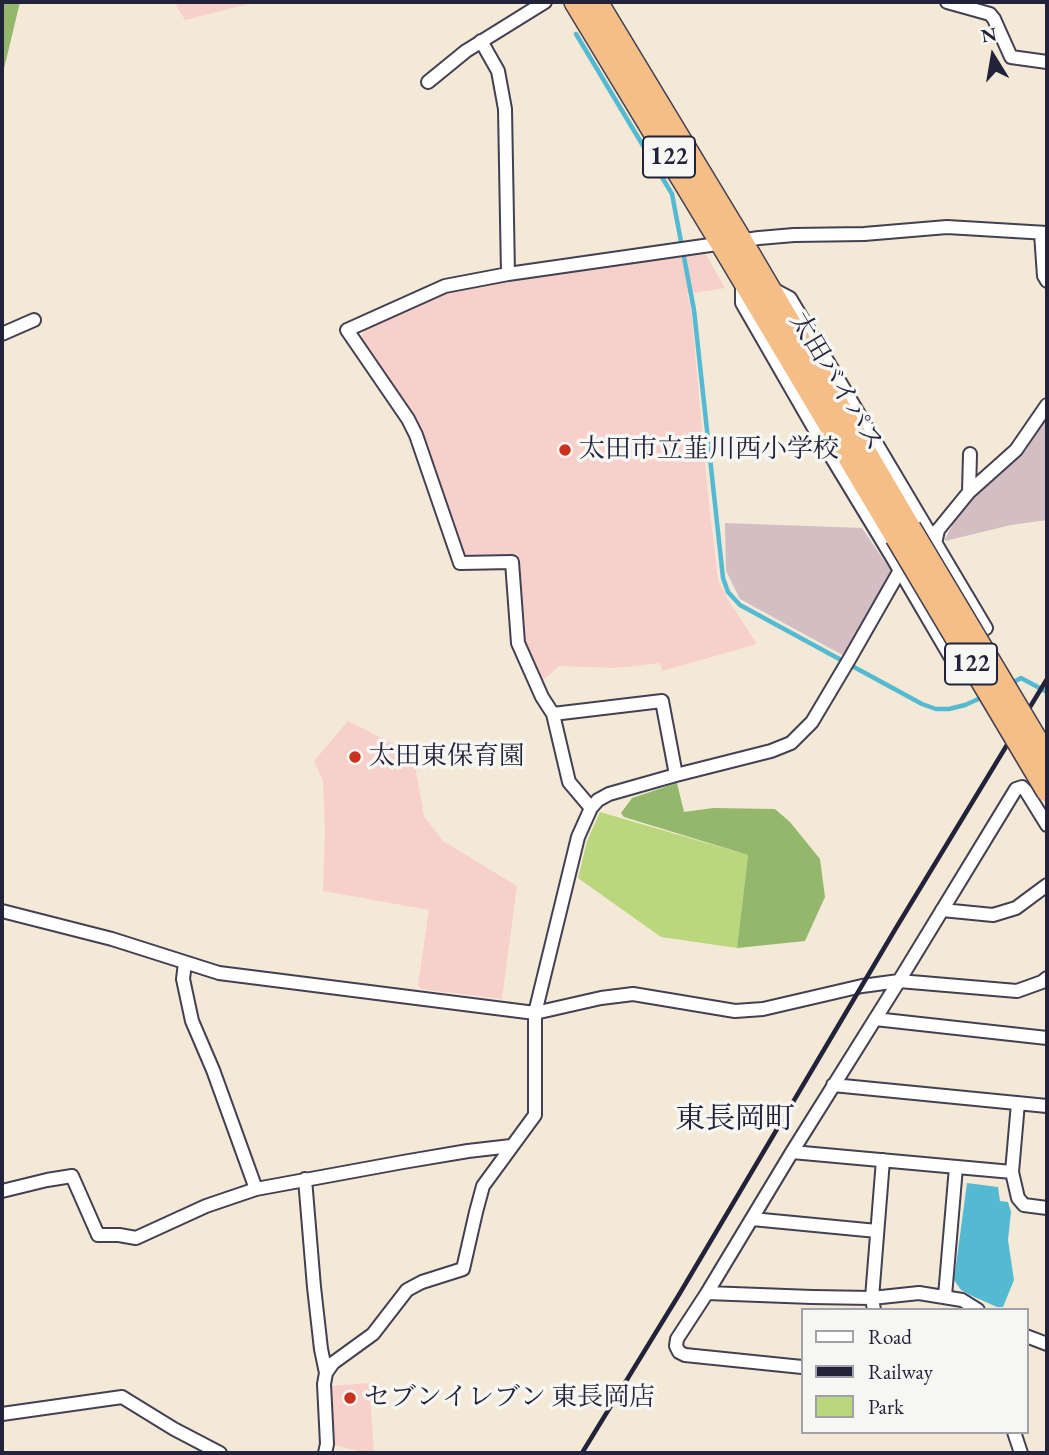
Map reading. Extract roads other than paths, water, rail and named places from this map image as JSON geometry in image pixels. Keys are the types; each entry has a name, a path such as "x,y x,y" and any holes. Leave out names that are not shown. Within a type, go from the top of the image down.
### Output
{"highway":[{"name":"太田バイパス","path":"575,2 731,242 767,286 1047,791"},
{"name":"太田バイパス","path":"597,2 731,242 743,280 1047,757"}],"street":[{"path":"428,82 466,51 545,2"},
{"path":"947,2 990,14 1011,57 1047,62"},
{"path":"481,41 498,71 505,109 508,274"},
{"path":"591,808 569,782 553,714 542,697 518,643 512,562 460,563 416,435 408,419 347,330 445,286 508,274 794,235 864,234 947,227 1044,233 1044,276 1047,281"},
{"path":"743,280 742,303 954,663"},
{"path":"767,286 790,298 935,537 986,628"},
{"path":"2,334 34,320"},
{"path":"326,1373 333,1363 373,1334 407,1290 422,1282 463,1269 483,1186 535,1115 535,1013 578,837 591,808 609,794 771,751 791,743 811,722 900,571 897,556 935,537 969,492 1016,450 1047,407"},
{"path":"969,492 970,454"},
{"path":"553,714 662,701 676,775"},
{"path":"800,1367 684,1355 676,1346 677,1339 708,1293 1016,789 1023,788 1027,791 1047,825"},
{"path":"943,910 993,915 1016,908 1047,885"},
{"path":"2,911 112,939 219,973 535,1013 601,998 633,995 735,1011 763,1009 862,986 899,981 1017,991 1047,978"},
{"path":"185,963 183,979 192,1021 213,1070 256,1189"},
{"path":"875,1019 1047,1038"},
{"path":"834,1085 1047,1107"},
{"path":"1018,1103 1012,1172 1018,1198 1024,1205 1047,1208"},
{"path":"2,1191 72,1176 99,1235 136,1238 206,1206 256,1189 468,1151 511,1146"},
{"path":"792,1152 1012,1172"},
{"path":"873,1304 883,1160"},
{"path":"945,1296 956,1167"},
{"path":"305,1179 314,1287 326,1373 325,1453"},
{"path":"752,1219 877,1231"},
{"path":"708,1293 812,1297 873,1304 919,1293 962,1300 975,1308"},
{"path":"1028,1337 1047,1344"},
{"path":"2,1414 122,1397 174,1430 220,1453"},
{"path":"1015,1434 1021,1453"}],"water":[{"path":"967,1183 998,1187 1000,1201 1008,1202 1011,1212 1008,1240 1014,1280 1003,1307 970,1295 961,1290 954,1280"}],"waterway":[{"path":"576,34 672,194 694,310 723,578 728,592 740,605 922,704 936,709 949,709 983,697"},
{"path":"1010,684 1021,678 1047,692"}],"railway":[{"path":"582,1453 1047,679"}],"place":[{"name":"太田市立韮川西小学校","path":"565,450"},
{"name":"太田東保育園","path":"355,757"},
{"name":"セブンイレブン 東長岡店","path":"350,1398"}],"district":[{"name":"東長岡町","path":"735,1120"}]}
